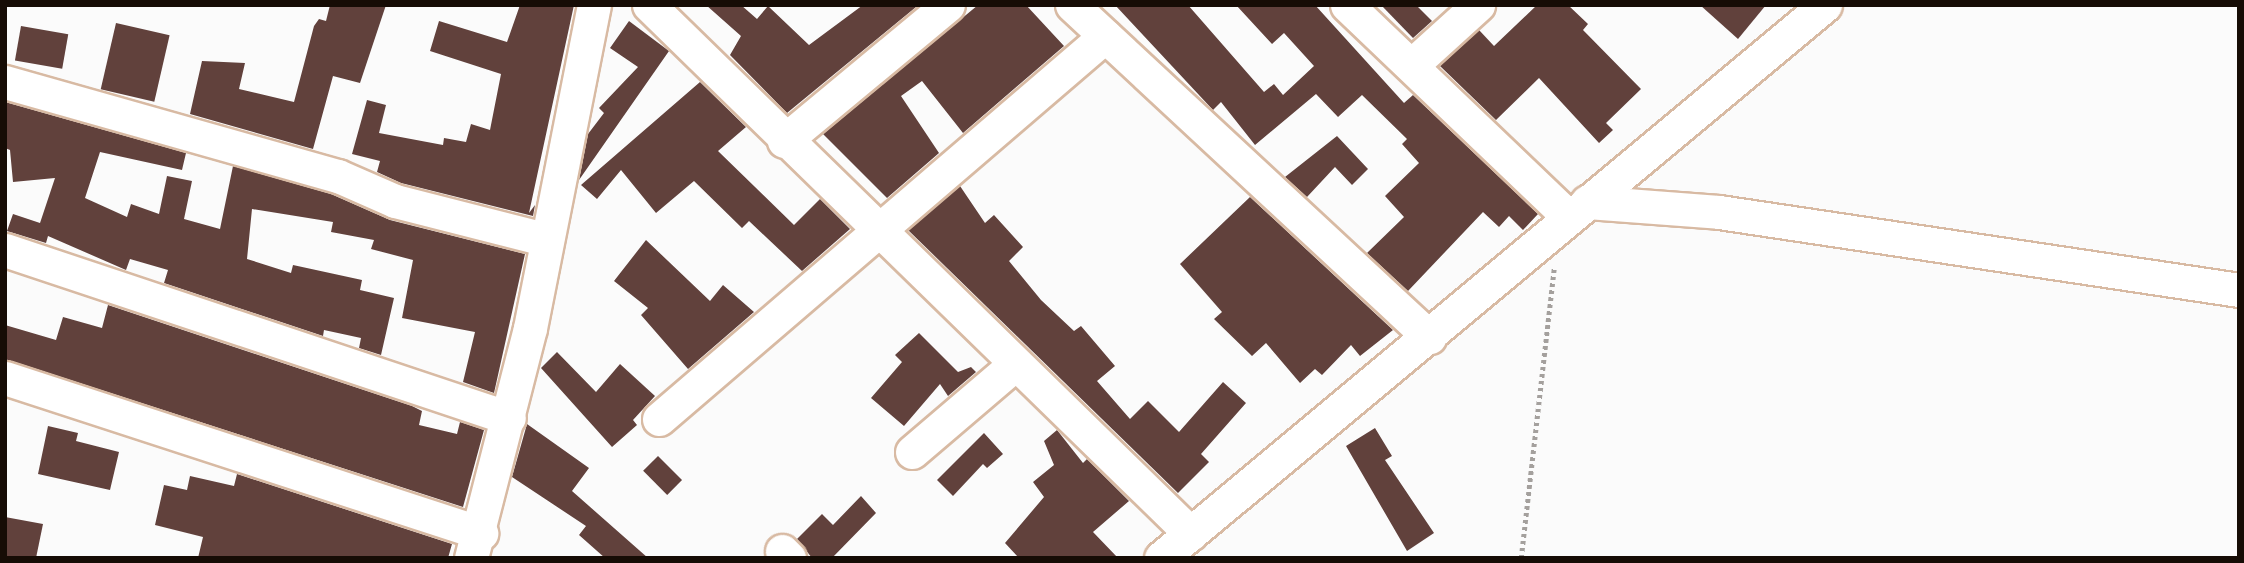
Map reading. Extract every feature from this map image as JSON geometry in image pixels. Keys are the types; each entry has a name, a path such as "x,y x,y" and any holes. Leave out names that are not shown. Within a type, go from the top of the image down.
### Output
{"street":[{"path":"5,378 476,545 509,418 594,5"},
{"path":"649,5 784,141 883,229 1014,365 1191,534"},
{"path":"784,141 948,5"},
{"path":"1072,5 1429,337"},
{"path":"1347,5 1578,210 1718,212 2239,290"},
{"path":"1413,64 1478,5"},
{"path":"1161,558 1545,241 1578,210 1825,5"},
{"path":"659,419 1105,36"},
{"path":"5,82 338,176 395,201 544,239"},
{"path":"5,250 509,418"},
{"path":"912,452 1014,365"}],"path":[{"path":"1521,558 1554,264 1545,241"}],"building":[{"path":"330,5 386,5 360,83 333,76 313,149 190,114 202,61 245,63 239,89 294,102 314,26 319,19 326,21"},
{"path":"520,5 574,5 529,213 535,205 533,216 401,183 377,172 380,161 352,154 367,100 386,105 379,133 443,145 444,138 466,142 471,124 490,130 501,74 430,51 439,21 507,42"},
{"path":"706,5 741,5 757,19 768,6 809,45 863,5 916,7 787,113 730,55 741,36"},
{"path":"978,5 1026,5 1064,46 963,133 922,81 901,96 939,153 887,198 823,134"},
{"path":"1115,5 1188,5 1264,92 1274,84 1283,95 1314,66 1284,33 1272,44 1236,5 1315,5 1404,103 1413,95 1538,214 1523,230 1509,216 1499,227 1483,212 1408,291 1367,253 1404,217 1385,196 1419,163 1402,144 1407,139 1362,95 1338,117 1316,94 1255,145 1221,102 1213,110"},
{"path":"1381,5 1416,5 1432,21 1413,38"},
{"path":"1537,5 1568,5 1588,24 1583,30 1641,89 1606,123 1613,130 1599,143 1539,78 1496,120 1440,66 1479,30 1494,46"},
{"path":"1700,5 1766,5 1738,39"},
{"path":"629,21 669,51 579,180 588,134 604,113 599,108 638,67 610,48"},
{"path":"116,23 170,35 154,102 101,89"},
{"path":"21,26 68,34 62,69 15,60"},
{"path":"700,82 746,127 718,151 794,225 820,199 850,229 802,271 749,221 742,228 694,181 656,213 621,170 597,199 581,185"},
{"path":"5,102 186,153 182,170 100,152 85,198 127,217 131,204 159,214 167,176 192,181 184,219 220,229 233,166 331,194 390,220 525,254 494,393 463,382 475,332 402,318 413,260 371,249 374,240 331,232 333,222 252,209 247,259 291,273 293,265 362,280 360,290 394,298 381,355 359,348 361,338 324,330 323,336 164,283 168,270 130,259 126,270 48,236 46,243 7,231 13,214 40,223 55,178 13,182 10,150 5,148"},
{"path":"1337,136 1368,169 1352,185 1335,167 1307,197 1285,177"},
{"path":"960,186 985,223 994,215 1023,247 1009,261 1041,300 1074,331 1081,326 1115,366 1097,381 1130,419 1148,401 1179,432 1223,382 1246,403 1201,454 1209,462 1178,493 908,230"},
{"path":"1250,197 1393,330 1360,356 1351,345 1322,375 1315,369 1300,383 1266,343 1252,356 1214,319 1222,312 1180,264"},
{"path":"646,240 710,301 723,285 754,312 688,369 641,315 648,308 614,281"},
{"path":"108,305 412,406 422,411 419,425 457,434 460,422 484,430 463,507 5,359 5,325 56,340 63,317 102,328"},
{"path":"919,333 958,372 971,367 976,372 948,396 940,384 904,426 871,398 902,362 895,355"},
{"path":"557,352 596,392 620,364 655,396 633,420 637,425 612,447 541,368"},
{"path":"527,424 589,468 572,491 648,558 605,558 579,535 586,526 512,477"},
{"path":"48,426 78,433 76,441 119,452 110,490 38,474"},
{"path":"1375,428 1392,456 1385,460 1434,533 1407,551 1346,446"},
{"path":"1057,430 1083,463 1087,459 1129,501 1093,532 1118,558 1019,558 1005,543 1044,497 1033,482 1054,465 1044,441"},
{"path":"984,433 1003,454 987,468 983,464 953,496 937,480"},
{"path":"658,456 682,480 667,495 643,471"},
{"path":"237,474 452,544 448,558 198,558 203,537 155,525 164,485 187,490 190,476 234,486"},
{"path":"861,496 876,513 832,558 812,558 797,539 822,514 833,525"},
{"path":"5,517 43,524 36,558 5,558"}]}
